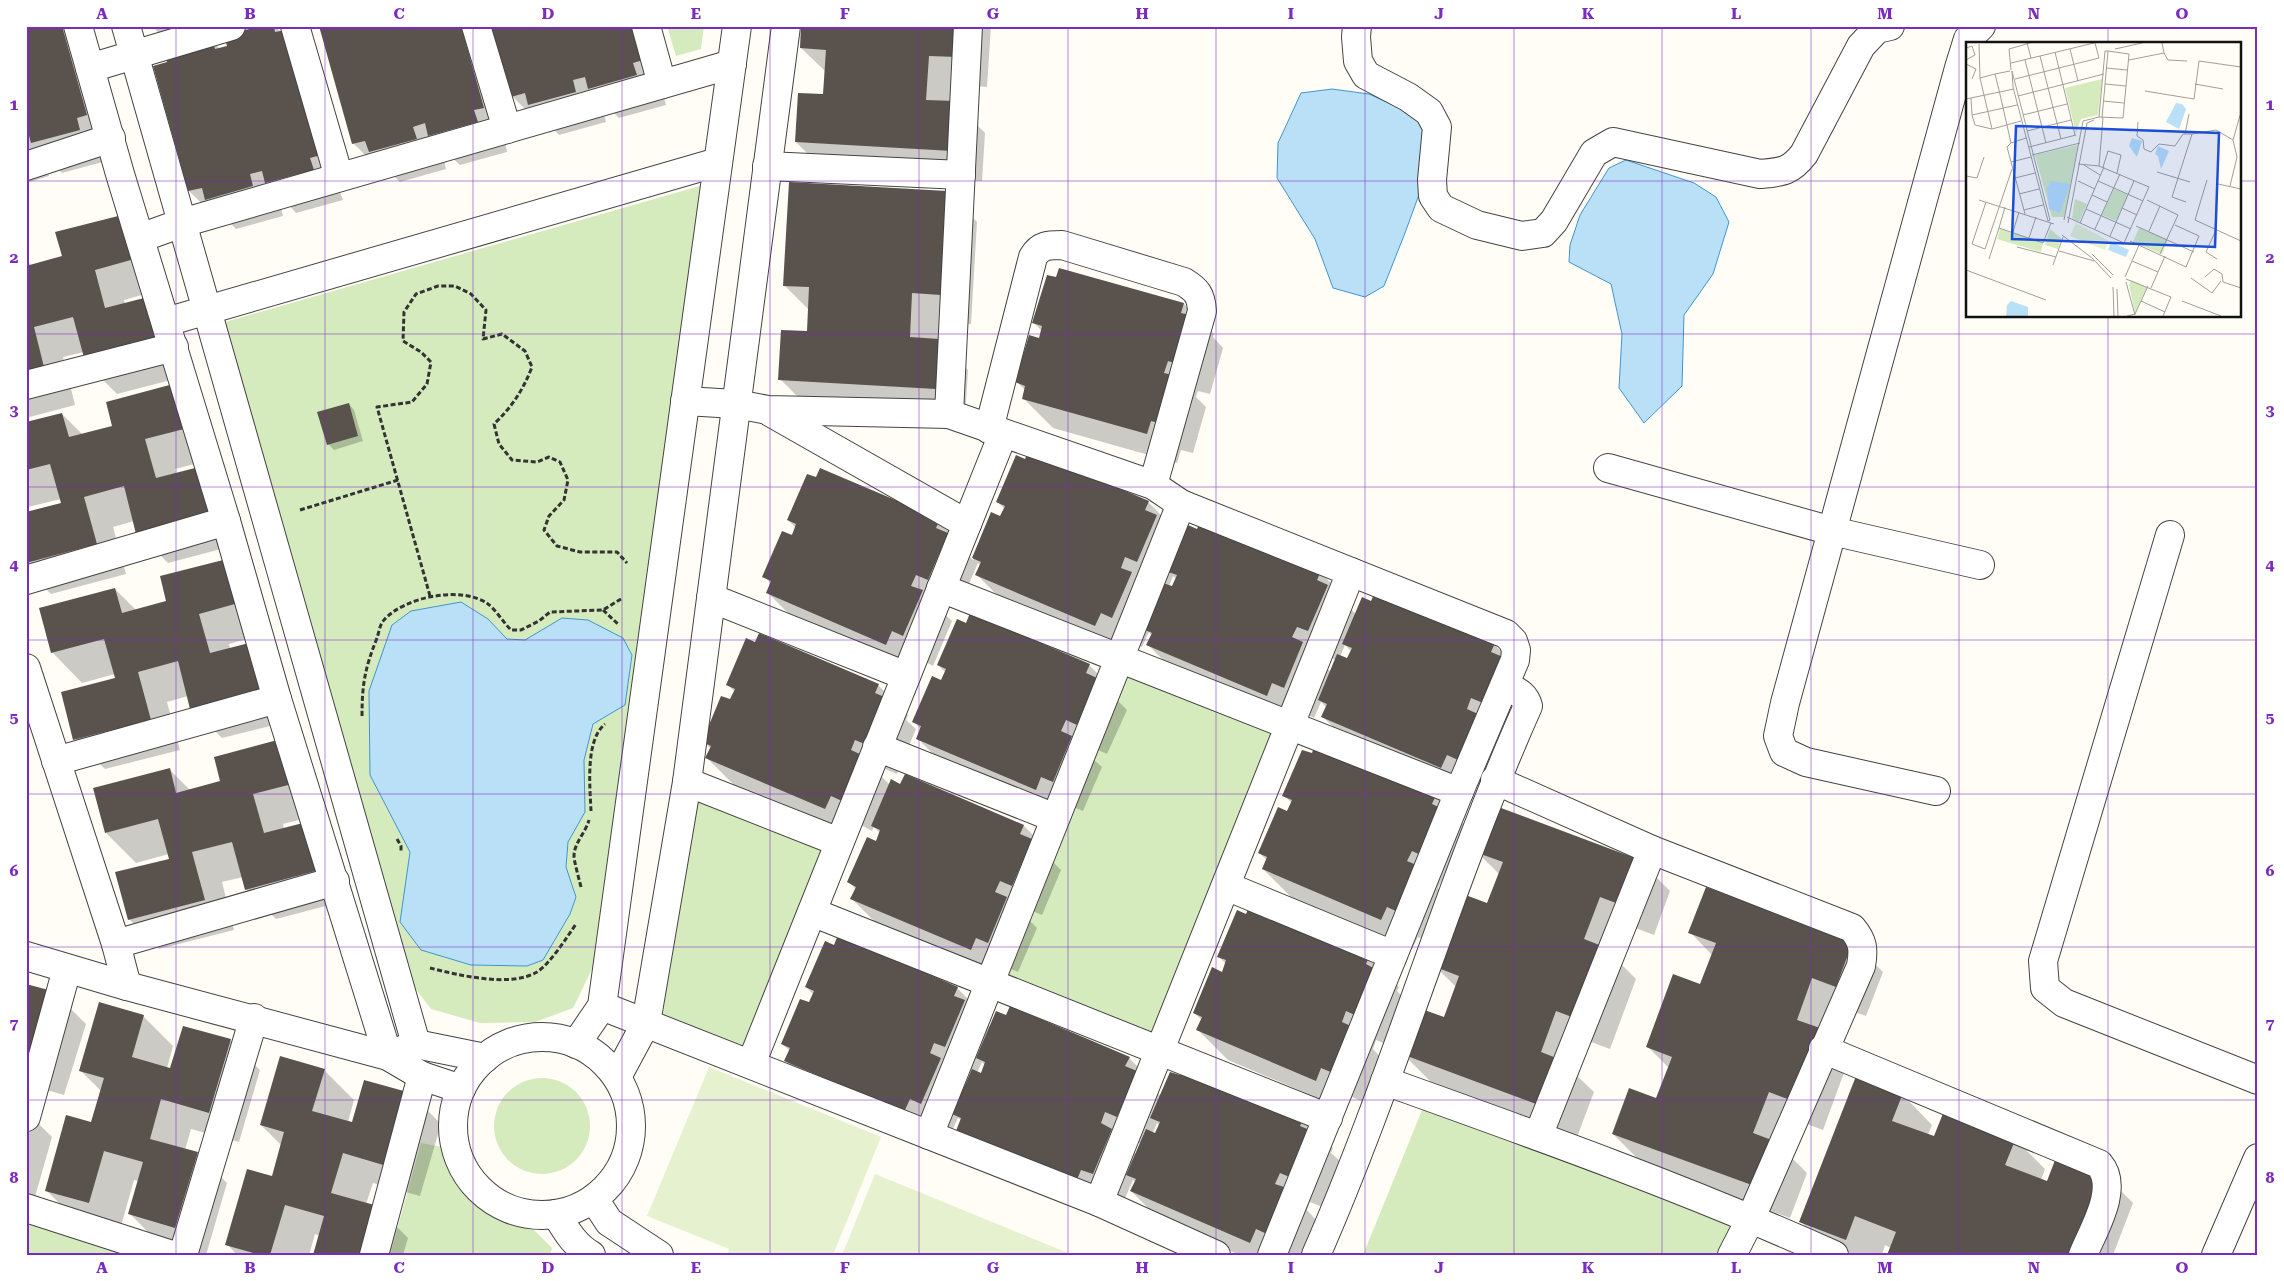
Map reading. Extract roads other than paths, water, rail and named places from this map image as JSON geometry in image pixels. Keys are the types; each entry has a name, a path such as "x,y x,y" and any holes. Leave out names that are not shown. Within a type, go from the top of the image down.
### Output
{"street":[{"path":"78,26 226,521 277,699 388,1056"},
{"path":"126,26 416,1044"},
{"path":"90,68 231,26"},
{"path":"295,26 338,177"},
{"path":"476,26 507,130"},
{"path":"646,26 662,84"},
{"path":"576,1044 602,1006 737,26"},
{"path":"617,1077 646,1023 686,782 786,26"},
{"path":"949,414 968,26"},
{"path":"1357,26 1358,61 1366,75 1408,97 1429,112 1437,127 1432,180 1433,196 1441,208 1476,225 1522,236 1543,233 1554,221 1594,153 1614,142 1760,174 1781,172 1795,166 1804,154 1861,46 1877,29 1890,26"},
{"path":"1967,42 1981,26"},
{"path":"1936,791 1806,762 1784,752 1778,736 1785,703 1966,46"},
{"path":"140,238 182,223 338,177 732,64"},
{"path":"26,166 110,138"},
{"path":"26,385 170,334 207,310 718,162"},
{"path":"767,166 961,176"},
{"path":"751,1064 967,524 996,431 1033,257 1038,248 1046,245 1062,245 1184,282 1195,288 1201,297 1202,311 1153,486"},
{"path":"685,402 736,404 768,410 949,414 1153,486 1181,504 1506,634 1513,640 1516,650 1515,660 1505,686 1459,792 1272,1255"},
{"path":"768,410 967,524"},
{"path":"1608,468 1832,531 1980,565"},
{"path":"929,1135 1181,504"},
{"path":"26,580 226,521"},
{"path":"2170,535 2043,961 2045,988 2064,1003 2258,1080"},
{"path":"1099,1202 1351,572"},
{"path":"942,588 1459,792"},
{"path":"711,598 906,676"},
{"path":"26,668 116,944 127,986"},
{"path":"1324,1252 1384,1081 1495,780 1528,706 1522,694 1505,686"},
{"path":"56,762 277,699"},
{"path":"878,747 1056,818"},
{"path":"1495,780 1652,850 1852,928 1860,938 1864,950 1861,966 1751,1218 1732,1255"},
{"path":"686,782 839,842"},
{"path":"1538,1136 1652,850"},
{"path":"116,944 335,881"},
{"path":"1226,886 1393,955"},
{"path":"812,912 1161,1049 1328,1118"},
{"path":"26,956 127,986 254,1018 388,1056 422,1076 461,1090"},
{"path":"26,1117 67,969"},
{"path":"602,1006 1099,1202 1216,1255"},
{"path":"183,1255 254,1018"},
{"path":"550,1038 576,1044 599,1058 617,1077 629,1102 632,1129 627,1156 614,1180 594,1199 576,1209 556,1214 529,1214 503,1206 480,1190 464,1168 455,1143 454,1116 461,1090 476,1067 485,1058 497,1050 522,1039 550,1038"},
{"path":"388,1056 416,1044 485,1058"},
{"path":"1823,1050 2099,1164 2105,1172 2107,1196 2083,1255"},
{"path":"374,1255 422,1076"},
{"path":"1384,1081 1538,1136 1751,1218 1834,1255"},
{"path":"2216,1255 2258,1158"},
{"path":"594,1199 609,1222 659,1255"},
{"path":"26,1208 172,1255"},
{"path":"556,1214 568,1246 591,1255"}],"water":[{"path":"1332,89 1369,94 1419,117 1429,132 1429,167 1405,233 1384,286 1365,297 1333,288 1315,239 1277,178 1278,143 1301,93"},
{"path":"1626,160 1694,183 1716,197 1729,222 1713,274 1684,315 1682,386 1644,423 1619,388 1622,334 1611,284 1569,262 1570,245 1580,215 1609,168"},
{"path":"461,602 488,619 507,639 525,640 562,618 588,620 623,638 632,655 625,705 593,724 584,760 585,812 568,842 566,867 576,897 570,914 543,960 527,966 471,965 421,950 400,922 410,852 370,775 369,691 392,625 411,611"}]}
